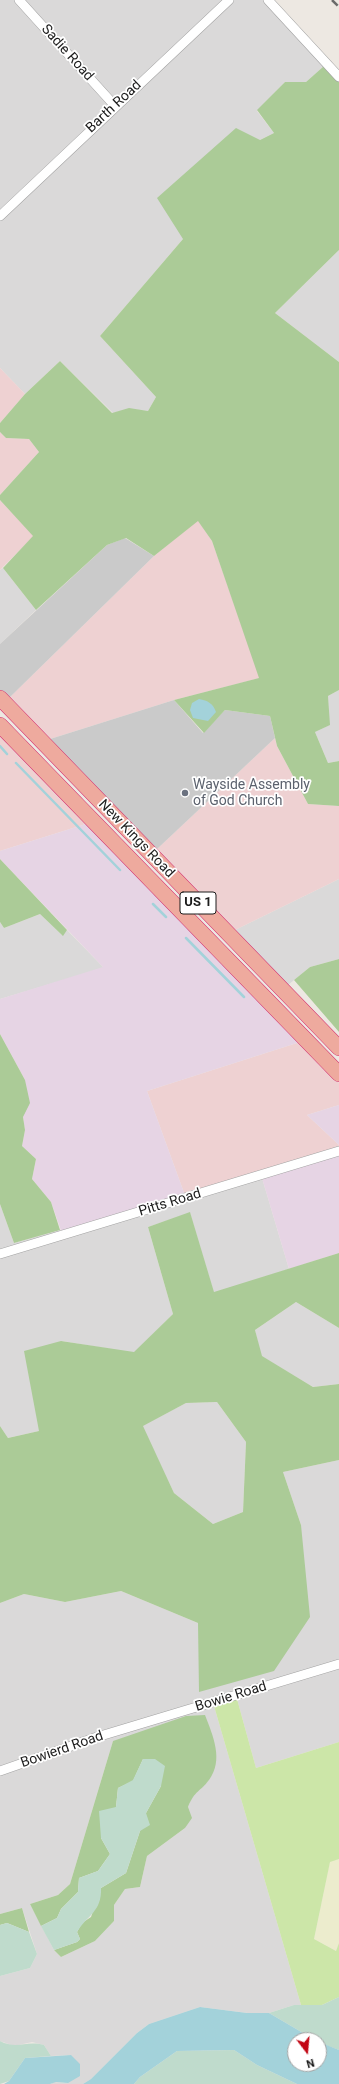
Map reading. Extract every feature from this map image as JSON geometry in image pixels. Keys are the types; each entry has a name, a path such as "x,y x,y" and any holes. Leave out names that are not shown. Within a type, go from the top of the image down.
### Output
{"highway":[{"name":"New Kings Road","path":"0,698 339,1048"},
{"name":"New Kings Road","path":"0,725 339,1074"}],"street":[{"name":"Sadie Road","path":"20,0 115,106"},
{"name":"Barth Road","path":"0,216 229,0"},
{"path":"268,0 339,77"},
{"path":"182,912 194,899"},
{"name":"Pitts Road","path":"0,1254 339,1151"},
{"name":"Bowie Road","path":"123,1729 339,1664"},
{"name":"Bowierd Road","path":"0,1771 123,1729"}],"shaded area":[{"path":"0,0 263,0 324,66 306,82 285,82 257,111 274,133 260,140 183,239 100,336 156,397 148,411 129,409 113,413 60,361 25,394 0,368"},
{"path":"339,250 339,362 275,313"},
{"path":"0,368 25,394 0,423"},
{"path":"0,432 6,438 29,439 39,452 0,495"},
{"path":"0,500 34,536 0,570"},
{"path":"198,520 212,541 260,678 174,700 47,740 8,699 154,556"},
{"path":"125,538 154,556 8,699 0,690 0,644 107,545"},
{"path":"3,568 36,610 0,644 0,570"},
{"path":"339,690 339,761 328,763 315,732 329,725 328,696"},
{"path":"174,700 203,733 225,710 270,716 275,738 156,850 47,740"},
{"path":"0,730 89,823 0,851"},
{"path":"275,738 277,746 308,804 339,806 339,879 235,930 156,850"},
{"path":"89,823 300,1042 147,1091 187,1201 64,1239 51,1202 32,1179 36,1159 22,1146 25,1130 23,1117 25,1080 0,1034 0,999 103,967 0,859 0,851"},
{"path":"339,879 339,959 310,967 288,985 235,930"},
{"path":"40,914 62,935 67,930 104,968 0,999 0,922 4,928"},
{"path":"300,1042 339,1083 339,1105 307,1115 339,1145 339,1155 187,1201 147,1091"},
{"path":"339,1105 339,1145 307,1115"},
{"path":"339,1155 339,1253 289,1269 262,1178"},
{"path":"262,1178 289,1269 214,1293 190,1213 148,1227 173,1314 134,1353 62,1341 39,1431 8,1438 0,1426 0,1204 14,1243 60,1230 64,1239"},
{"path":"296,1302 339,1328 339,1384 313,1387 261,1356 255,1330"},
{"path":"217,1402 246,1442 243,1512 213,1524 174,1493 142,1426 186,1403"},
{"path":"339,1460 339,1742 256,1768 237,1699 214,1706 301,2005 294,2005 269,2013 247,2013 200,2007 149,2024 137,2033 91,2079 83,2084 50,2084 55,2082 68,2083 71,2055 51,2056 44,2045 32,2042 14,2046 0,2041 0,1976 30,1968 37,1954 22,1908 0,1914 0,1603 24,1594 65,1602 121,1591 198,1623 301,1525 283,1472","holes":["113,1741 209,1780 193,1794 188,1807 185,1828 147,1856 140,1887 125,1889 114,1905 114,1921 95,1941 61,1957 54,1950 30,1904 58,1895 70,1884"]}],"green space":[{"path":"324,66 339,82 339,250 275,313 339,362 339,690 328,696 330,725 315,732 328,763 339,761 339,806 308,804 277,746 270,716 225,710 204,733 174,700 259,678 212,541 198,521 154,556 126,538 107,545 36,610 3,568 33,536 0,500 0,495 39,452 29,439 6,438 0,432 0,423 25,394 60,361 112,413 129,408 148,411 156,397 100,336 183,239 157,198 236,128 260,140 274,133 257,110 285,82 306,82"},
{"path":"0,859 67,930 63,936 40,914 4,928 0,922"},
{"path":"339,959 339,1032 294,980 310,967"},
{"path":"0,1034 25,1080 30,1103 23,1117 25,1130 22,1146 36,1159 32,1179 51,1202 60,1230 14,1243 0,1204"},
{"path":"190,1212 214,1292 339,1253 339,1328 296,1302 255,1330 262,1356 313,1387 339,1384 339,1460 283,1472 301,1525 310,1617 274,1671 199,1692 198,1623 121,1591 65,1602 24,1594 0,1603 0,1426 8,1438 39,1431 24,1351 61,1341 134,1352 173,1314 148,1227","holes":["217,1402 246,1442 243,1512 213,1524 174,1493 143,1426 186,1403"]},
{"path":"237,1699 256,1768 339,1742 339,1859 330,1862 314,1939 336,1951 339,1943 339,1997 322,2005 301,2005 214,1706"},
{"path":"205,1715 216,1748 216,1764 209,1780 195,1794 188,1807 192,1818 185,1828 147,1856 140,1887 125,1889 114,1905 114,1921 95,1941 61,1957 54,1950 77,1942 80,1939 77,1932 82,1923 91,1917 101,1888 126,1873 146,1813 161,1786 143,1759 133,1781 118,1788 116,1807 101,1838 110,1854 98,1871 79,1878 78,1892 61,1909 57,1918 41,1926 30,1904 58,1895 70,1884 113,1741 186,1716"},
{"path":"143,1759 155,1759 165,1766 161,1786 146,1813 150,1825 140,1831 126,1873 101,1888 99,1903 93,1913 77,1932 80,1939 77,1942 54,1950 41,1926 57,1918 61,1909 78,1892 79,1878 98,1871 110,1854 101,1838 99,1811 116,1807 118,1788 133,1780"},
{"path":"339,1859 339,1943 336,1951 314,1939 330,1861"},
{"path":"22,1908 29,1932 7,1923 0,1925 0,1914"},
{"path":"7,1923 29,1932 37,1954 30,1968 0,1976 0,1925"},
{"path":"339,1997 339,2050 327,2046 327,2032 301,2032 269,2013 294,2005 322,2005"},
{"path":"0,2041 12,2045 44,2045 51,2056 25,2058 9,2081 0,2084"},
{"path":"234,2050 257,2065 297,2084 134,2084 140,2077 177,2051"}],"water":[{"path":"199,699 210,703 215,709 216,712 208,721 193,718 190,710 192,703"},
{"path":"200,2007 247,2013 269,2013 301,2032 287,2032 287,2072 327,2072 327,2045 339,2050 339,2084 297,2084 257,2065 234,2050 177,2051 140,2077 134,2084 83,2084 91,2079 137,2033 149,2024"},
{"path":"71,2055 80,2064 80,2076 68,2083 4,2084 9,2081 25,2058"}],"waterway":[{"path":"0,746 7,754"},
{"path":"16,763 120,870"},
{"path":"153,904 166,917"},
{"path":"186,938 244,997"}],"railway":[{"path":"332,0 339,7"}],"place":[{"name":"Wayside Assembly of God Church","path":"185,793"}]}
